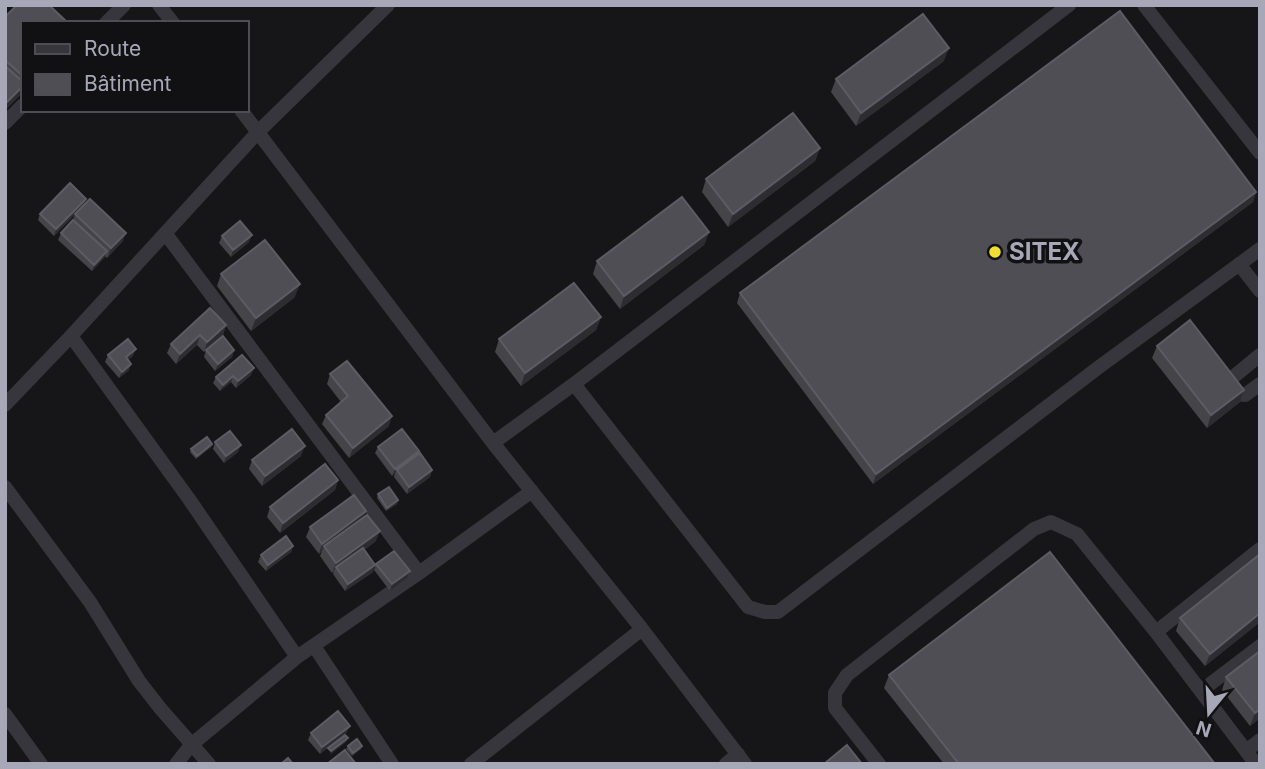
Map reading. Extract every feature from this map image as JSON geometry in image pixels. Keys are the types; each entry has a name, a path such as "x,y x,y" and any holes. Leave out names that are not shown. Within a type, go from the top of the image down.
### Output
{"street":[{"path":"108,21 124,5"},
{"path":"159,5 171,21"},
{"path":"5,405 258,132 388,5"},
{"path":"493,443 1069,5"},
{"path":"1144,5 1260,153"},
{"path":"5,123 21,107"},
{"path":"243,112 493,443 642,629 741,759 726,764"},
{"path":"165,233 419,573"},
{"path":"574,384 748,607 765,612 778,612 1088,375 1260,249"},
{"path":"1239,264 1260,291"},
{"path":"71,336 189,499 298,657"},
{"path":"1260,355 1232,378 1231,382 1234,390 1245,395 1260,384"},
{"path":"5,486 90,602 139,681 209,764"},
{"path":"176,764 191,745 298,657 532,491"},
{"path":"879,764 835,708 835,693 847,675 1034,529 1051,522 1077,534 1156,632 1256,764"},
{"path":"1156,632 1260,549"},
{"path":"471,764 642,629"},
{"path":"314,646 392,764"},
{"path":"1201,691 1260,646"},
{"path":"5,714 41,764"},
{"path":"1246,751 1260,740"}],"building":[{"path":"17,5 49,5 66,21 21,21 21,74 5,60 5,17"},
{"name":"SITEX","path":"1120,11 1256,192 876,474 740,293"},
{"path":"923,14 949,48 861,113 836,79"},
{"path":"5,66 21,80 21,88 5,104"},
{"path":"793,113 820,148 733,214 706,179"},
{"path":"70,183 86,199 56,229 40,214"},
{"path":"682,197 709,232 624,296 597,261"},
{"path":"90,199 126,233 111,248 75,214"},
{"path":"73,220 107,251 94,265 61,233"},
{"path":"240,221 252,235 233,250 222,236"},
{"path":"265,240 300,284 256,318 221,274"},
{"path":"574,283 601,317 525,373 499,339"},
{"path":"210,308 226,325 207,342 200,335 180,354 171,344"},
{"path":"1190,320 1244,390 1211,415 1157,346"},
{"path":"223,336 234,350 218,364 206,350"},
{"path":"128,339 136,349 126,357 131,364 122,372 108,355"},
{"path":"242,355 254,368 238,381 233,376 223,385 216,377"},
{"path":"347,361 392,416 353,448 326,415 348,396 330,374"},
{"path":"292,429 305,446 265,476 252,460"},
{"path":"402,429 419,451 395,469 378,447"},
{"path":"230,431 241,445 226,456 215,442"},
{"path":"207,437 212,444 197,456 191,449"},
{"path":"420,453 432,470 409,487 397,470"},
{"path":"325,464 338,480 283,523 270,507"},
{"path":"389,487 398,500 387,508 378,494"},
{"path":"354,495 366,511 322,544 310,527"},
{"path":"367,515 380,531 336,563 324,546"},
{"path":"286,536 293,546 268,565 261,555"},
{"path":"363,548 375,565 348,584 336,567"},
{"path":"394,551 410,571 392,584 376,564"},
{"path":"1050,552 1215,764 959,764 889,675"},
{"path":"1260,554 1260,613 1210,654 1180,618"},
{"path":"1260,651 1260,709 1255,713 1226,677"},
{"path":"338,711 350,726 322,747 311,733"},
{"path":"345,735 348,738 331,751 328,748"},
{"path":"357,739 362,746 353,753 348,746"},
{"path":"847,745 862,764 824,764"},
{"path":"345,750 356,764 327,764"},
{"path":"288,758 293,764 281,764"}],"place":[{"name":"SITEX","path":"995,252"}]}
